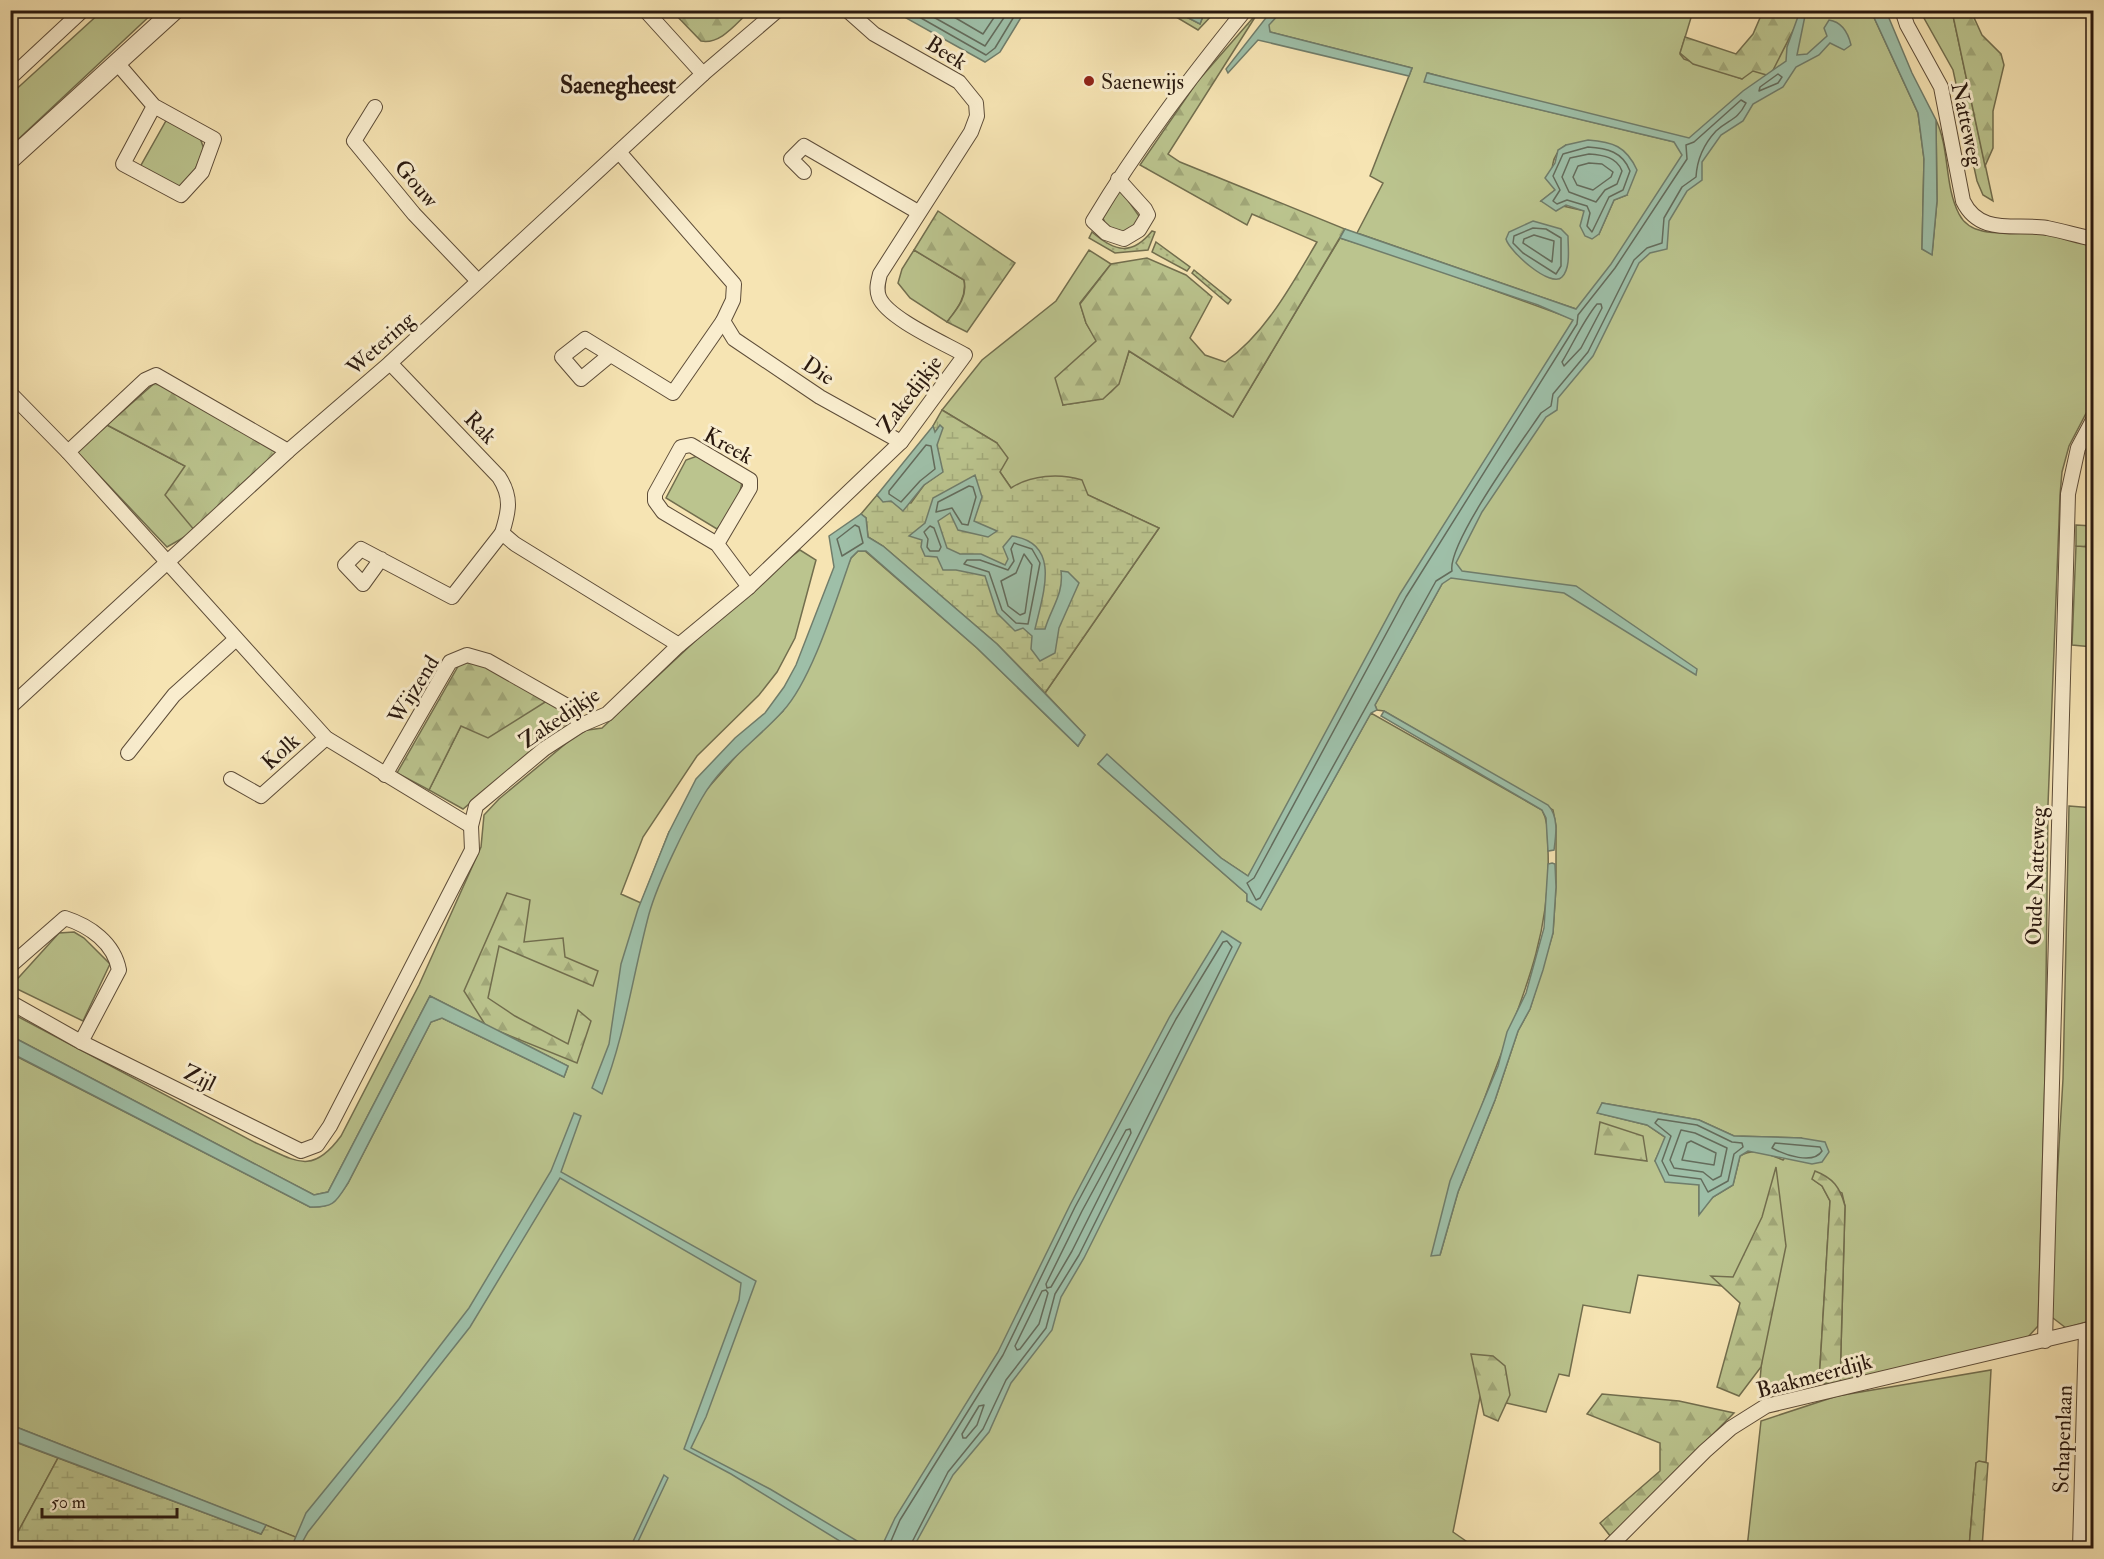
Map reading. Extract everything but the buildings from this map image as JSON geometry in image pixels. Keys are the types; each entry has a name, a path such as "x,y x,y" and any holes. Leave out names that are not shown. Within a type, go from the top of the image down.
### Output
{"street":[{"path":"10,78 83,10"},
{"path":"10,160 175,10"},
{"path":"645,10 703,74"},
{"name":"Wetering","path":"10,707 288,451 390,363 477,280 703,74 778,10"},
{"name":"Beek","path":"847,10 874,34 959,82 976,103 977,116 971,132 880,274 877,287 880,298 888,311 965,355"},
{"path":"1118,179 1198,65 1245,10"},
{"name":"Natteweg","path":"1902,10 1907,25 1941,87 1963,201 1972,216 1995,226 2048,228 2094,239"},
{"path":"117,63 154,106 214,139 202,172 181,195 123,164 154,106"},
{"name":"Gouw","path":"375,107 354,141 414,214 477,280"},
{"path":"804,172 790,159 804,146 918,212"},
{"path":"610,355 673,393 723,321 733,300 734,284 619,152"},
{"name":"Die","path":"723,321 734,339 753,352 820,397 901,442"},
{"name":"Zakedijkje","path":"301,1151 317,1145 339,1108 472,850 471,826 476,806 544,749 581,724 607,714 679,645 749,587 901,442 965,355"},
{"name":"Rak","path":"381,560 452,597 502,533 509,512 509,491 499,477 390,363"},
{"path":"68,452 145,380 156,375 288,451"},
{"path":"10,393 68,452 326,738 471,826"},
{"name":"Oude Natteweg","path":"2045,1341 2068,494 2078,448 2094,418"},
{"name":"Kreek","path":"717,544 750,488 750,480 691,445 681,447 655,494 655,501 663,512 717,544 749,587"},
{"path":"502,533 515,544 679,645"},
{"path":"128,753 174,695 236,639"},
{"name":"Wijzend","path":"385,775 450,662 467,655 488,661 569,707 581,724"},
{"name":"Kolk","path":"231,779 261,796 326,738"},
{"path":"10,966 65,918 96,933 112,950 119,970 81,1042"},
{"name":"Zijl","path":"10,1002 81,1042 301,1151"},
{"name":"Baakmeerdijk","path":"1608,1548 1705,1451 1731,1428 1766,1406 2090,1329"},
{"name":"Schapenlaan","path":"2080,1548 2090,1329"}],"green space":[{"path":"102,11 155,11 11,146 11,94"},
{"path":"672,11 694,11 699,14 704,11 750,11 722,36 715,40 701,41"},
{"path":"1166,11 1175,11 1200,24 1205,11 1216,11 1198,30"},
{"path":"1259,11 1168,154 1180,162 1345,229 1233,417 1129,351 1119,384 1103,399 1063,405 1055,378 1096,341 1086,323 1080,304 1111,264 1147,258 1186,275 1212,297 1190,338 1205,355 1225,362 1240,350 1266,322 1288,291 1317,242 1252,214 1247,225 1140,165 1197,82"},
{"path":"1282,11 1693,11 1680,54 1684,59 1742,79 1803,11 1871,11 1918,113 1924,159 1922,249 1932,254 1937,201 1936,120 1943,143 1954,203 1965,223 1984,232 2040,233 2093,246 2093,400 2069,446 2062,472 2060,495 2048,805 2045,1074 2038,1326 2027,1338 1840,1384 1845,1206 1842,1193 1812,1179 1822,1186 1830,1201 1819,1383 1777,1392 1759,1391 1768,1292 1638,1275 1630,1313 1583,1305 1569,1376 1559,1374 1546,1412 1480,1397 1453,1532 1476,1548 298,1548 303,1540 11,1425 10,1053 310,1207 324,1206 333,1202 348,1183 431,1022 442,1018 564,1077 568,1066 430,996 328,1192 314,1195 11,1036 11,1013 256,1143 292,1159 311,1161 321,1157 341,1136 419,985 481,847 484,815 499,799 581,731 602,728 752,588 800,550 816,560 795,638 777,672 759,695 697,756 643,837 621,894 641,903 669,832 738,754 783,711 851,558 858,551 865,551 977,648 1078,746 1085,735 1045,693 1159,528 1088,495 1011,488 1000,472 997,443 942,410 982,360 1056,301 1089,250 1111,264 1080,303 1086,323 1097,341 1077,359 1063,405 1092,400 1109,393 1120,379 1129,351 1233,417 1340,238 1396,255 1573,319 1576,309 1357,233 1383,183 1370,176 1412,68 1270,32 1268,25","holes":["1428,73 1675,142 1425,82","1566,145 1627,195 1614,200 1599,234 1585,211 1541,201 1555,190 1553,165 1560,149","1442,584 1375,705 1377,710 1384,711 1553,810 1556,826 1556,887 1553,933 1530,1009 1518,1031 1495,1100 1458,1192 1440,1255 1477,1120 1526,988 1543,922 1548,850 1546,819 1542,810 1371,713 1261,909 1247,901 1247,894 1098,764 1107,755 1221,858 1248,876","1602,1103 1699,1120 1734,1136 1801,1138 1783,1160 1757,1152 1740,1156 1733,1185 1713,1197 1699,1213 1699,1184 1655,1161 1666,1138 1647,1125 1598,1113"]},
{"path":"1763,11 1800,11 1799,19 1770,76 1753,71 1742,79 1693,64 1680,53 1685,37 1736,54 1753,34"},
{"path":"1920,11 1952,11 1993,201 1983,195 1977,181 1953,70"},
{"path":"1952,11 1971,11 1982,35 2001,54 2004,65 1993,111 1993,148 1985,166"},
{"path":"167,119 200,138 204,149 190,181 178,187 140,167"},
{"path":"1120,189 1139,216 1135,227 1122,234 1107,228 1103,218"},
{"path":"938,211 1015,263 967,332 947,322 963,297 964,280 914,250"},
{"path":"1152,231 1155,232 1148,250 1115,253 1089,238 1092,232 1108,244 1130,248 1145,239"},
{"path":"1156,242 1190,267 1187,271 1152,252"},
{"path":"914,250 964,280 963,297 947,322 910,298 898,283 902,269"},
{"path":"1194,270 1231,300 1228,304 1192,273"},
{"path":"157,381 278,453 195,531 165,495 185,466 107,425"},
{"path":"942,410 997,443 1008,458 1000,472 1011,488 1027,480 1045,476 1064,476 1082,480 1088,495 1159,528 1045,693 997,644 883,546 868,537 866,518 861,514 877,495 883,501 911,503 924,485 942,472 933,426"},
{"path":"107,425 185,466 195,531 167,547 77,452"},
{"path":"700,455 742,481 733,507 717,529 666,498 686,460"},
{"path":"2076,525 2093,526 2093,547 2076,546"},
{"path":"2076,546 2093,547 2093,647 2072,645"},
{"path":"464,656 550,699 488,738 461,726 429,790 397,773"},
{"path":"550,699 567,711 571,719 463,809 429,790 461,726"},
{"path":"2069,806 2094,808 2093,1320 2066,1328 2049,1315 2063,1079"},
{"path":"507,893 530,900 524,942 563,938 565,957 598,971 593,986 499,946 488,998 515,1016 568,1044 578,1010 591,1021 577,1063 486,1026 464,991"},
{"path":"74,932 84,938 110,964 83,1021 11,986 59,933"},
{"path":"1600,1122 1643,1136 1647,1161 1595,1154"},
{"path":"1776,1167 1786,1246 1761,1367 1739,1396 1717,1387 1740,1303 1711,1276 1733,1277 1762,1217"},
{"path":"1815,1171 1835,1184 1845,1206 1840,1384 1819,1383 1830,1201 1822,1186 1812,1179"},
{"path":"1471,1354 1493,1356 1505,1366 1510,1395 1498,1421 1484,1415"},
{"path":"1991,1370 1986,1462 1976,1463 1969,1548 1747,1548 1761,1421 1837,1396"},
{"path":"1602,1394 1679,1401 1734,1413 1611,1537 1600,1523 1660,1471 1660,1443 1587,1414"},
{"path":"10,1440 58,1458 12,1543 10,1542"},
{"path":"58,1458 261,1534 266,1525 303,1540 298,1548 17,1548 12,1543"},
{"path":"1979,1461 1988,1463 1982,1548 1969,1548 1976,1463"}],"water":[{"path":"1272,10 1282,11 1269,25 1270,32 1412,68 1409,76 1258,40 1228,73 1226,69"},
{"path":"899,11 1025,11 1000,52 985,62 906,18"},
{"path":"1175,11 1205,11 1200,24"},
{"path":"1800,11 1806,11 1797,55 1807,54 1827,36 1824,28 1829,20 1844,28 1851,45 1844,50 1830,43 1819,55 1796,67 1783,87 1753,104 1743,121 1721,135 1702,162 1702,180 1687,191 1669,221 1667,249 1650,253 1639,263 1593,356 1558,398 1557,410 1546,417 1482,512 1456,563 1462,571 1576,586 1697,669 1696,675 1564,593 1451,578 1442,584 1375,705 1377,710 1371,713 1261,910 1247,901 1247,894 1098,764 1107,754 1221,858 1248,876 1400,594 1573,320 1538,305 1340,238 1345,229 1576,309 1611,264 1682,155 1674,142 1424,82 1427,73 1689,138 1743,91 1786,61 1787,47"},
{"path":"1871,11 1886,11 1912,73 1936,120 1937,201 1932,255 1922,249 1924,159 1918,113"},
{"path":"1588,140 1612,144 1623,150 1637,170 1627,195 1614,200 1599,234 1592,239 1585,236 1580,226 1584,211 1566,205 1556,211 1541,201 1555,190 1545,178 1555,163 1558,150 1566,145"},
{"path":"1533,221 1561,229 1568,236 1568,263 1562,277 1549,278 1540,273 1514,252 1509,245 1506,239 1509,232"},
{"path":"940,425 943,428 937,445 943,472 924,485 903,511 891,501 883,502 877,495 933,426 935,432"},
{"path":"975,475 982,497 974,521 997,531 988,537 958,530 950,513 938,521 947,548 960,554 981,554 1005,565 1008,559 1003,547 1012,536 1028,541 1038,549 1043,559 1045,572 1042,601 1035,629 1045,629 1061,587 1061,571 1068,572 1079,583 1059,628 1055,653 1040,661 1031,649 1032,636 1023,628 1015,631 997,613 985,576 956,570 943,570 937,557 925,556 921,547 922,540 909,536 925,523 933,498"},
{"path":"861,514 866,518 868,537 883,546 997,644 1085,735 1078,746 977,648 866,551 858,551 851,558 822,639 794,697 773,722 710,785 672,855 649,914 623,1027 602,1094 592,1088 609,1044 621,964 638,909 669,832 696,779 735,738 765,713 784,687 796,665 834,567 829,536"},
{"path":"1384,711 1548,805 1555,821 1554,850 1548,851 1546,818 1542,810 1381,716"},
{"path":"1548,864 1555,864 1556,887 1553,933 1543,970 1530,1009 1518,1031 1495,1100 1458,1192 1440,1255 1431,1256 1450,1181 1498,1066 1507,1032 1526,993 1544,928"},
{"path":"1222,931 1241,943 1084,1258 1061,1297 1052,1330 1011,1383 989,1432 953,1475 913,1548 881,1548 895,1518 998,1352 1070,1205 1170,1016"},
{"path":"430,996 568,1066 564,1077 442,1018 431,1022 348,1183 334,1202 324,1206 310,1207 11,1053 11,1036 314,1195 328,1192"},
{"path":"1602,1103 1699,1120 1734,1136 1801,1138 1825,1142 1829,1152 1822,1162 1812,1164 1748,1151 1740,1156 1733,1185 1713,1197 1699,1215 1699,1185 1665,1182 1655,1161 1665,1137 1647,1125 1597,1113"},
{"path":"574,1113 581,1116 561,1172 756,1281 706,1417 691,1448 770,1489 869,1548 851,1548 731,1474 684,1449 739,1300 741,1283 560,1178 470,1327 308,1532 299,1548 291,1548 306,1513 399,1399 469,1308 551,1171"},
{"path":"11,1425 266,1525 261,1534 11,1440"},
{"path":"664,1475 668,1478 635,1548 630,1548"}],"place":[{"name":"Saenewijs","path":"1089,81"}],"district":[{"name":"Saenegheest","path":"618,85"}]}
